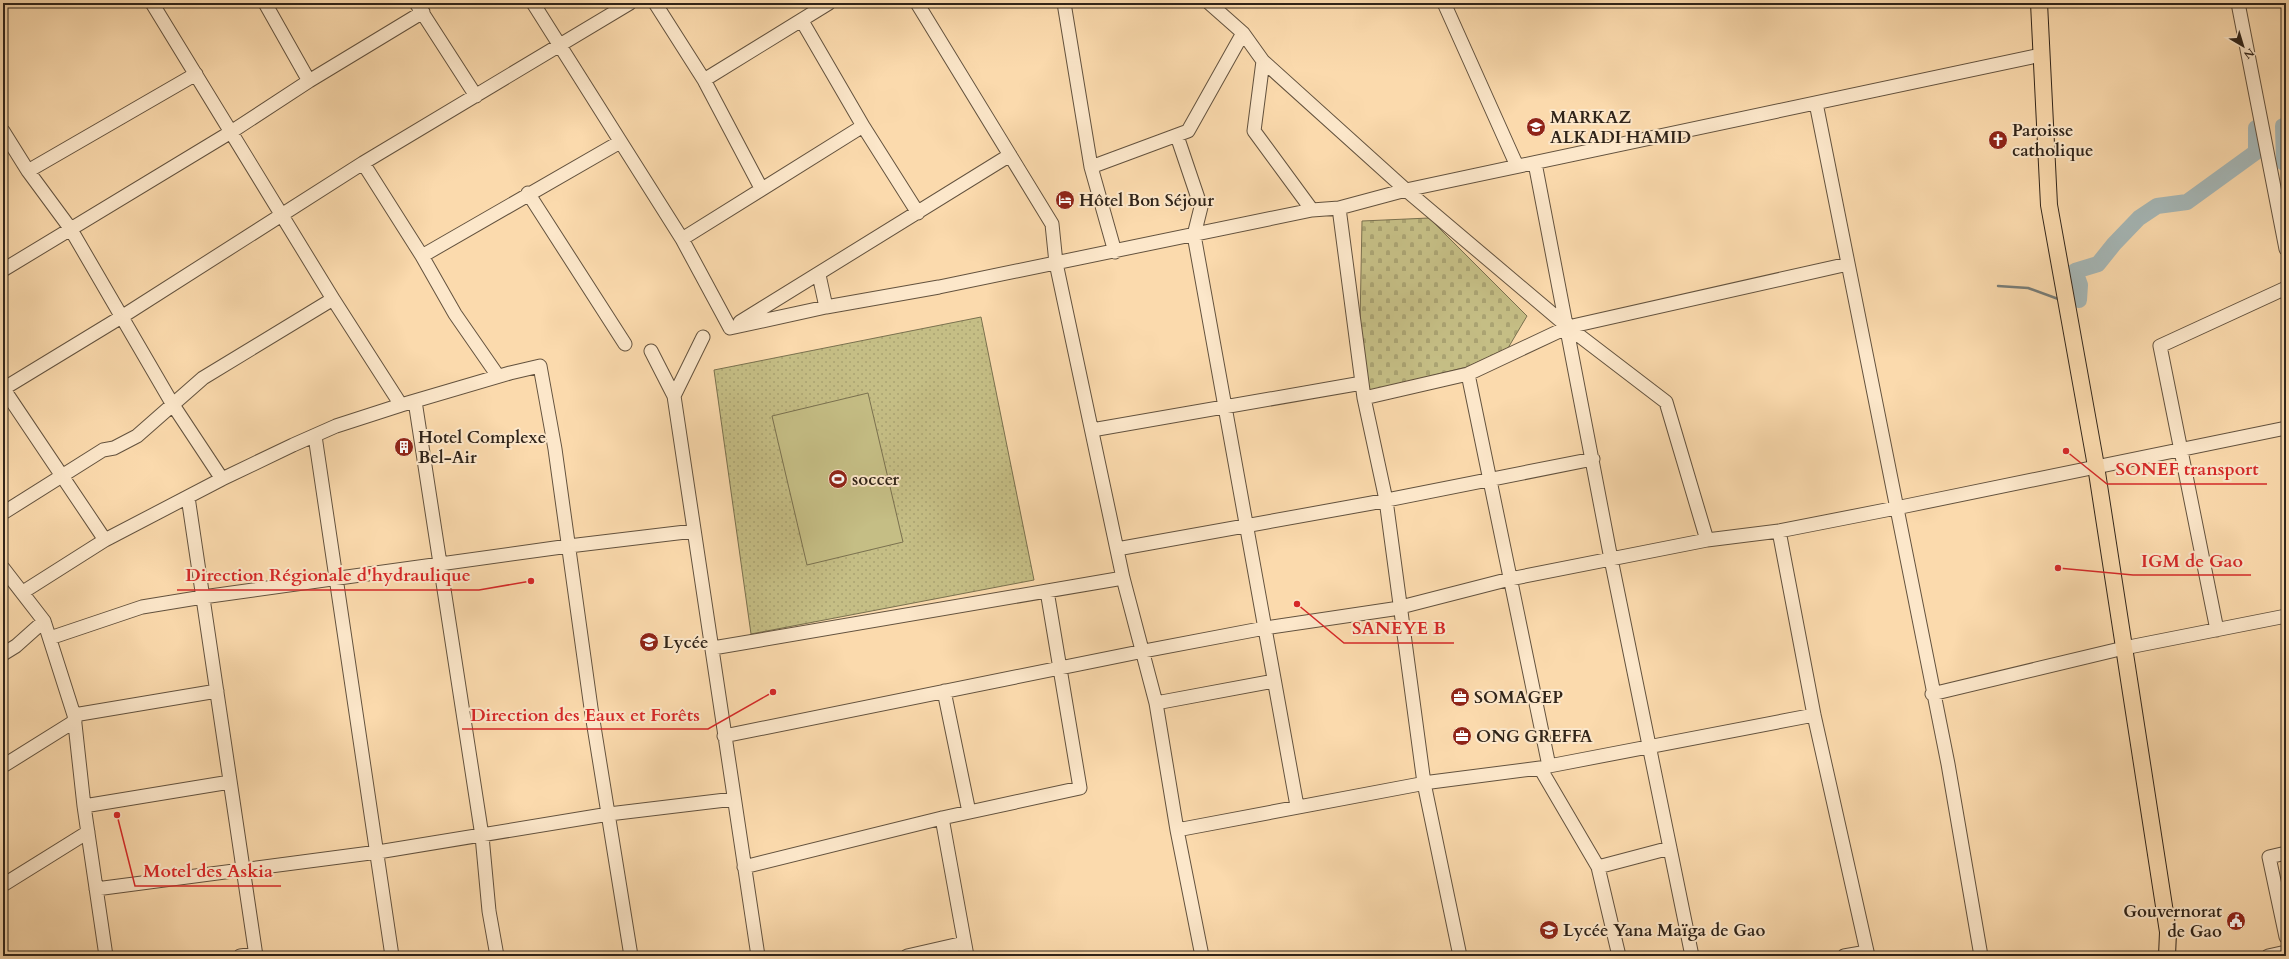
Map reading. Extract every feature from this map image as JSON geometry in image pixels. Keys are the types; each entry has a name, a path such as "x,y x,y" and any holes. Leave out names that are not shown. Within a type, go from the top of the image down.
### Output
{"main road":[{"path":"2039,3 2049,205 2096,466 2168,932 2167,956"},
{"path":"2168,932 2179,956"}],"street":[{"path":"152,3 333,299 401,405"},
{"path":"265,3 309,81"},
{"path":"533,3 682,239 730,328"},
{"path":"105,540 3,388 123,316 282,216 363,162 630,3"},
{"path":"655,3 704,80 761,188"},
{"path":"704,80 802,21 828,3"},
{"path":"917,3 1052,224 1056,263 1123,578 1144,651 1156,703 1177,830 1202,956"},
{"path":"1064,3 1091,166 1115,252"},
{"path":"1209,3 1243,33 1263,61 1406,190 1568,328 1666,402 1707,540"},
{"path":"1444,3 1517,166"},
{"path":"2238,3 2267,143 2286,249"},
{"path":"3,270 70,228 231,132 420,8 476,96"},
{"path":"802,21 862,126 918,213"},
{"path":"1091,166 1188,132 1243,33"},
{"path":"730,328 826,307 939,287 1115,252 1312,210 1339,208 1406,190 2041,55"},
{"path":"1263,61 1254,131 1312,210"},
{"path":"28,171 196,74"},
{"path":"1816,103 1932,694 1948,764 1981,956"},
{"path":"682,239 862,126"},
{"path":"3,131 28,171 70,228 123,316 173,404 222,478"},
{"path":"1177,136 1201,207 1194,235 1297,806"},
{"path":"422,256 528,193 620,142"},
{"path":"730,328 819,275 1010,155"},
{"path":"363,162 422,256 455,314 498,376"},
{"path":"1535,163 1568,328 1611,559 1651,746 1692,956"},
{"path":"528,193 626,344"},
{"path":"1339,208 1364,398 1386,500 1398,608 1424,783 1460,956"},
{"path":"1364,398 1468,374 1568,328 1848,264"},
{"path":"819,275 826,307"},
{"path":"2217,630 2160,346 2286,288"},
{"path":"3,513 103,450 114,448 137,436 203,378 333,299"},
{"path":"674,396 703,337"},
{"path":"652,351 674,396 758,956"},
{"path":"23,592 105,540 222,478 336,426 498,376 540,366 555,449 591,708 631,956"},
{"path":"1468,374 1510,579 1545,767 1598,867 1619,956"},
{"path":"1092,430 1362,383"},
{"path":"415,401 482,836 489,911 496,956"},
{"path":"724,736 1060,667 1265,628 1398,608 1510,579 1707,540 1779,531 2286,428"},
{"path":"315,436 378,852 392,956"},
{"path":"1117,549 1386,500 1489,478 1593,459"},
{"path":"188,497 256,955 240,956"},
{"path":"50,638 142,607 203,597 568,546 694,531"},
{"path":"1779,531 1814,715 1867,954 1844,956"},
{"path":"3,568 44,621 74,718 84,806 106,956"},
{"path":"713,648 1123,578"},
{"path":"744,867 942,818 1080,788 1047,591"},
{"path":"1932,694 2124,648 2286,616"},
{"path":"3,654 16,646 44,621"},
{"path":"1156,703 1274,681"},
{"path":"3,766 74,718 217,691"},
{"path":"944,691 969,812"},
{"path":"1177,830 1424,783 1545,767 1814,715"},
{"path":"84,806 230,782"},
{"path":"96,889 243,868 378,852 609,814 734,799"},
{"path":"942,818 967,956"},
{"path":"3,884 88,832"},
{"path":"1598,867 1670,848"},
{"path":"2286,854 2269,857 2286,937"},
{"path":"907,956 964,943"},
{"path":"2268,956 2286,952"}],"green space":[{"path":"1429,218 1527,316 1508,348 1467,367 1369,391 1360,324 1362,221"},
{"path":"981,317 1034,580 751,634 714,370"},
{"name":"soccer","path":"868,393 903,542 807,565 772,416"}],"waterway":[{"path":"2284,163 2283,126 2286,125"},
{"path":"2079,300 2080,285 2075,271 2098,264 2114,244 2139,218 2157,206 2187,202 2256,152 2256,128"},
{"path":"1998,286 2028,288 2061,300"}],"place":[{"name":"MARKAZ ALKADI HAMID","path":"1536,127"},
{"name":"Paroisse catholique","path":"1998,140"},
{"name":"Hôtel Bon Séjour","path":"1065,200"},
{"name":"Hotel Complexe Bel-Air","path":"404,447"},
{"name":"SONEF transport","path":"2066,451"},
{"name":"soccer","path":"838,479"},
{"name":"IGM de Gao","path":"2058,568"},
{"name":"Direction Régionale d'hydraulique","path":"531,581"},
{"name":"SANEYE B","path":"1297,604"},
{"name":"Lycée","path":"649,642"},
{"name":"Direction des Eaux et Forêts","path":"773,692"},
{"name":"SOMAGEP","path":"1460,697"},
{"name":"ONG GREFFA","path":"1462,736"},
{"name":"Motel des Askia","path":"117,815"},
{"name":"Gouvernorat de Gao","path":"2236,921"},
{"name":"Lycée Yana Maïga de Gao","path":"1549,930"}]}
